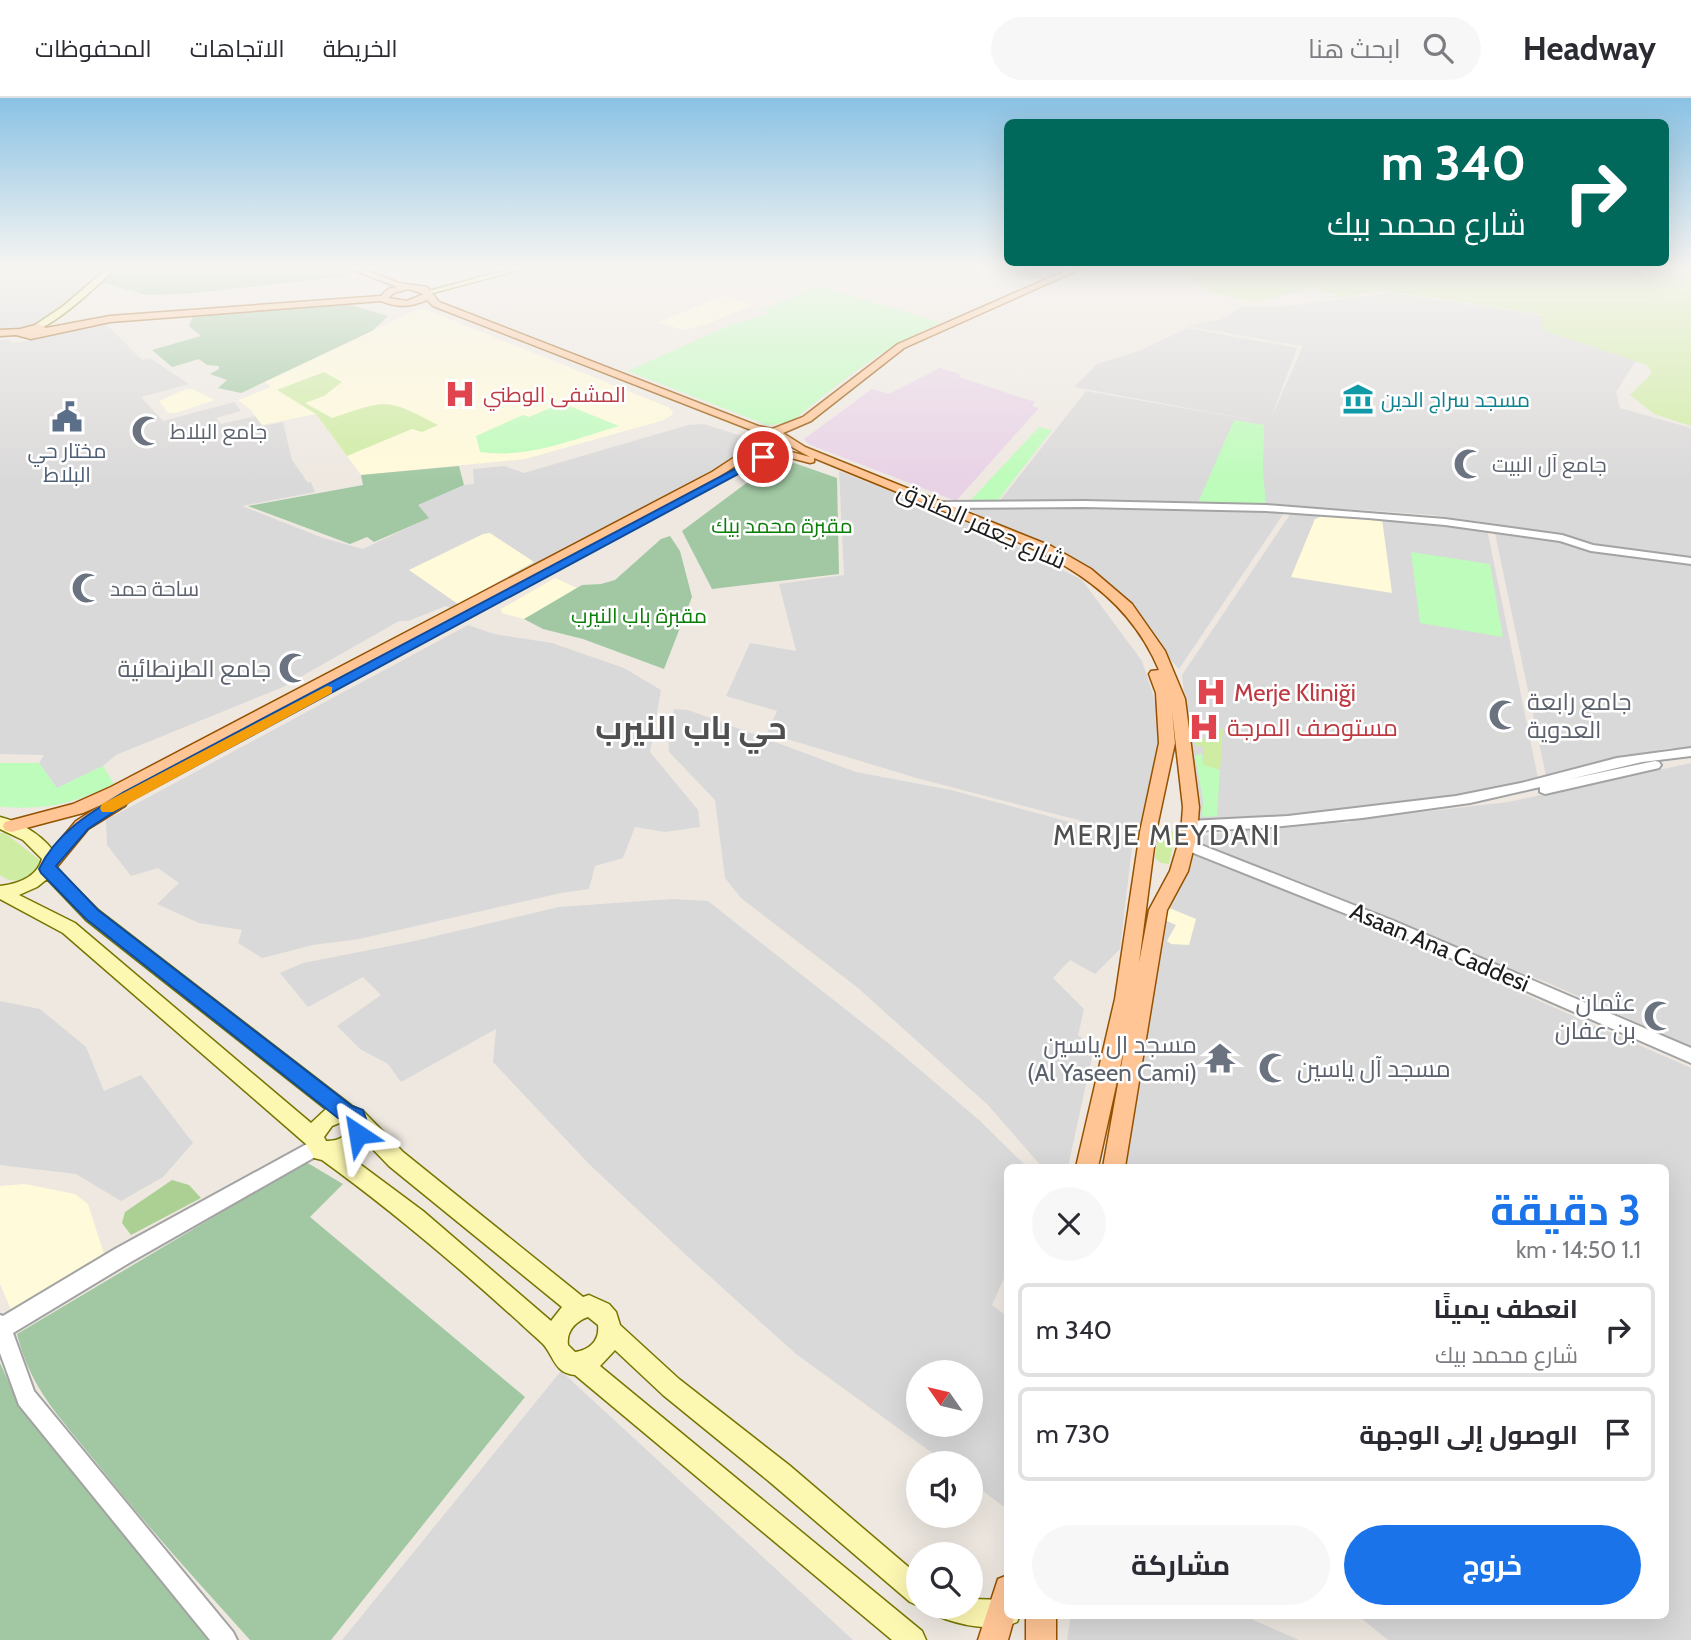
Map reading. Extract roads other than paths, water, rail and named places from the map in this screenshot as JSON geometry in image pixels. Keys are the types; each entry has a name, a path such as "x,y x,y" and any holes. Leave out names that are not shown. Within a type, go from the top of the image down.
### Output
{"main road":[{"name":"شارع جعفر الصادق","path":"510,338 749,433 755,442 776,451 795,454 1042,554 1076,575 1115,606 1149,653 1163,694 1167,743 1143,866 1125,999 1088,1164"},
{"name":"شارع جعفر الصادق","path":"523,338 755,429 772,432 794,441 801,449 1047,549 1086,572 1127,607 1158,651 1178,699 1191,807 1188,837 1175,878 1158,910 1115,1164"},
{"path":"6,825 76,809 117,791 716,474 741,459 757,437 791,427 807,419 901,346 919,338"},
{"path":"1,892 28,885 48,866 82,825 129,796 776,451 794,446 800,431 911,349 936,338"},
{"path":"1155,799 1175,792 1183,795 1191,807"},
{"path":"6,825 46,851 48,866 92,915 352,1117 396,1159 580,1308"},
{"path":"1143,866 1153,876 1175,878"},
{"path":"1,892 69,928 319,1145 387,1194 467,1261 555,1340 559,1354 565,1361 581,1364 913,1640"},
{"path":"123,974 132,963 148,957"},
{"path":"140,989 155,982 165,970"},
{"path":"319,1145 323,1121 338,1113 352,1117"},
{"path":"319,1145 348,1146 358,1134 352,1117"},
{"path":"555,1340 560,1324 580,1308 589,1306 604,1314 610,1331 671,1387 780,1474 906,1582"},
{"path":"581,1364 598,1357 610,1331"},
{"path":"983,1612 1004,1609"},
{"path":"993,1640 1004,1617"},
{"path":"1023,1619 1041,1630"}],"street":[{"path":"941,505 1084,504 1266,508 1381,516 1562,538 1599,549 1691,561"},
{"path":"1188,837 1498,793 1601,766 1691,752"},
{"path":"1188,837 1451,807 1691,759"},
{"name":"Asaan Ana Caddesi","path":"1188,837 1407,927 1691,1050"},
{"name":"Asaan Ana Caddesi","path":"1188,837 1691,1056"},
{"path":"225,1640 26,1398 0,1327 319,1145"}],"place":[{"name":"المشفى الوطني","path":"460,394"},
{"name":"مسجد سراج الدين","path":"1358,399"},
{"name":"مختار حي البلاط","path":"67,417"},
{"name":"جامع البلاط","path":"147,431"},
{"name":"جامع آل البيت","path":"1469,464"},
{"name":"ساحة حمد","path":"87,588"},
{"name":"جامع الطرنطائية","path":"294,668"},
{"name":"Merje Kliniği","path":"1211,692"},
{"name":"جامع رابعة العدوية","path":"1504,715"},
{"name":"مستوصف المرجة","path":"1204,727"},
{"name":"عثمان بن عفان","path":"1659,1016"},
{"name":"مسجد ال ياسين (Al Yaseen Cami)","path":"1220,1058"},
{"name":"مسجد آل ياسين","path":"1274,1068"}],"district":[{"name":"حي باب النيرب","path":"691,727"},
{"name":"MERJE MEYDANI","path":"1167,835"}],"park label":[{"name":"مقبرة محمد بيك","path":"782,525"},
{"name":"مقبرة باب النيرب","path":"639,615"}]}
